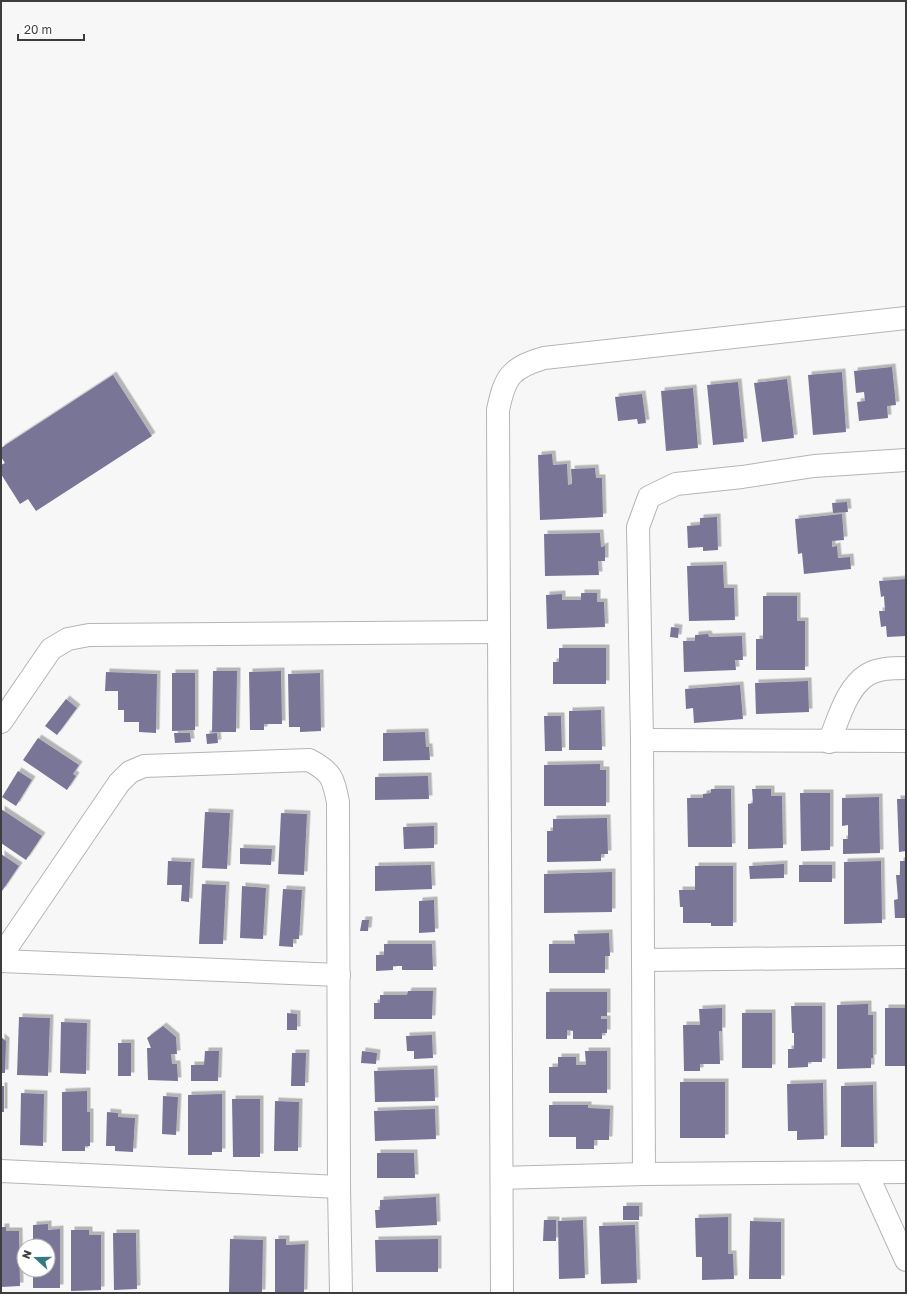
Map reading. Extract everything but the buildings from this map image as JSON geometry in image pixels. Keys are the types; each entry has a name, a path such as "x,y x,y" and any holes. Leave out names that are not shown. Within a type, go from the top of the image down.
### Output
{"street":[{"path":"502,1293 498,410 502,388 512,372 526,364 544,358 906,318"},
{"path":"644,1174 642,740 638,527 649,497 676,484 742,477 814,466 906,460"},
{"path":"1,722 51,649 68,639 89,635 498,632"},
{"path":"829,742 856,684 867,674 883,669 906,668"},
{"path":"642,740 829,742 906,741"},
{"path":"1,956 119,783 130,772 144,766 309,760 325,769 334,783 338,802 339,1187 341,1293"},
{"path":"643,960 906,957"},
{"path":"1,961 339,975"},
{"path":"1,1171 339,1187"},
{"path":"866,1172 906,1260"},
{"path":"502,1178 644,1174 906,1172"}]}
